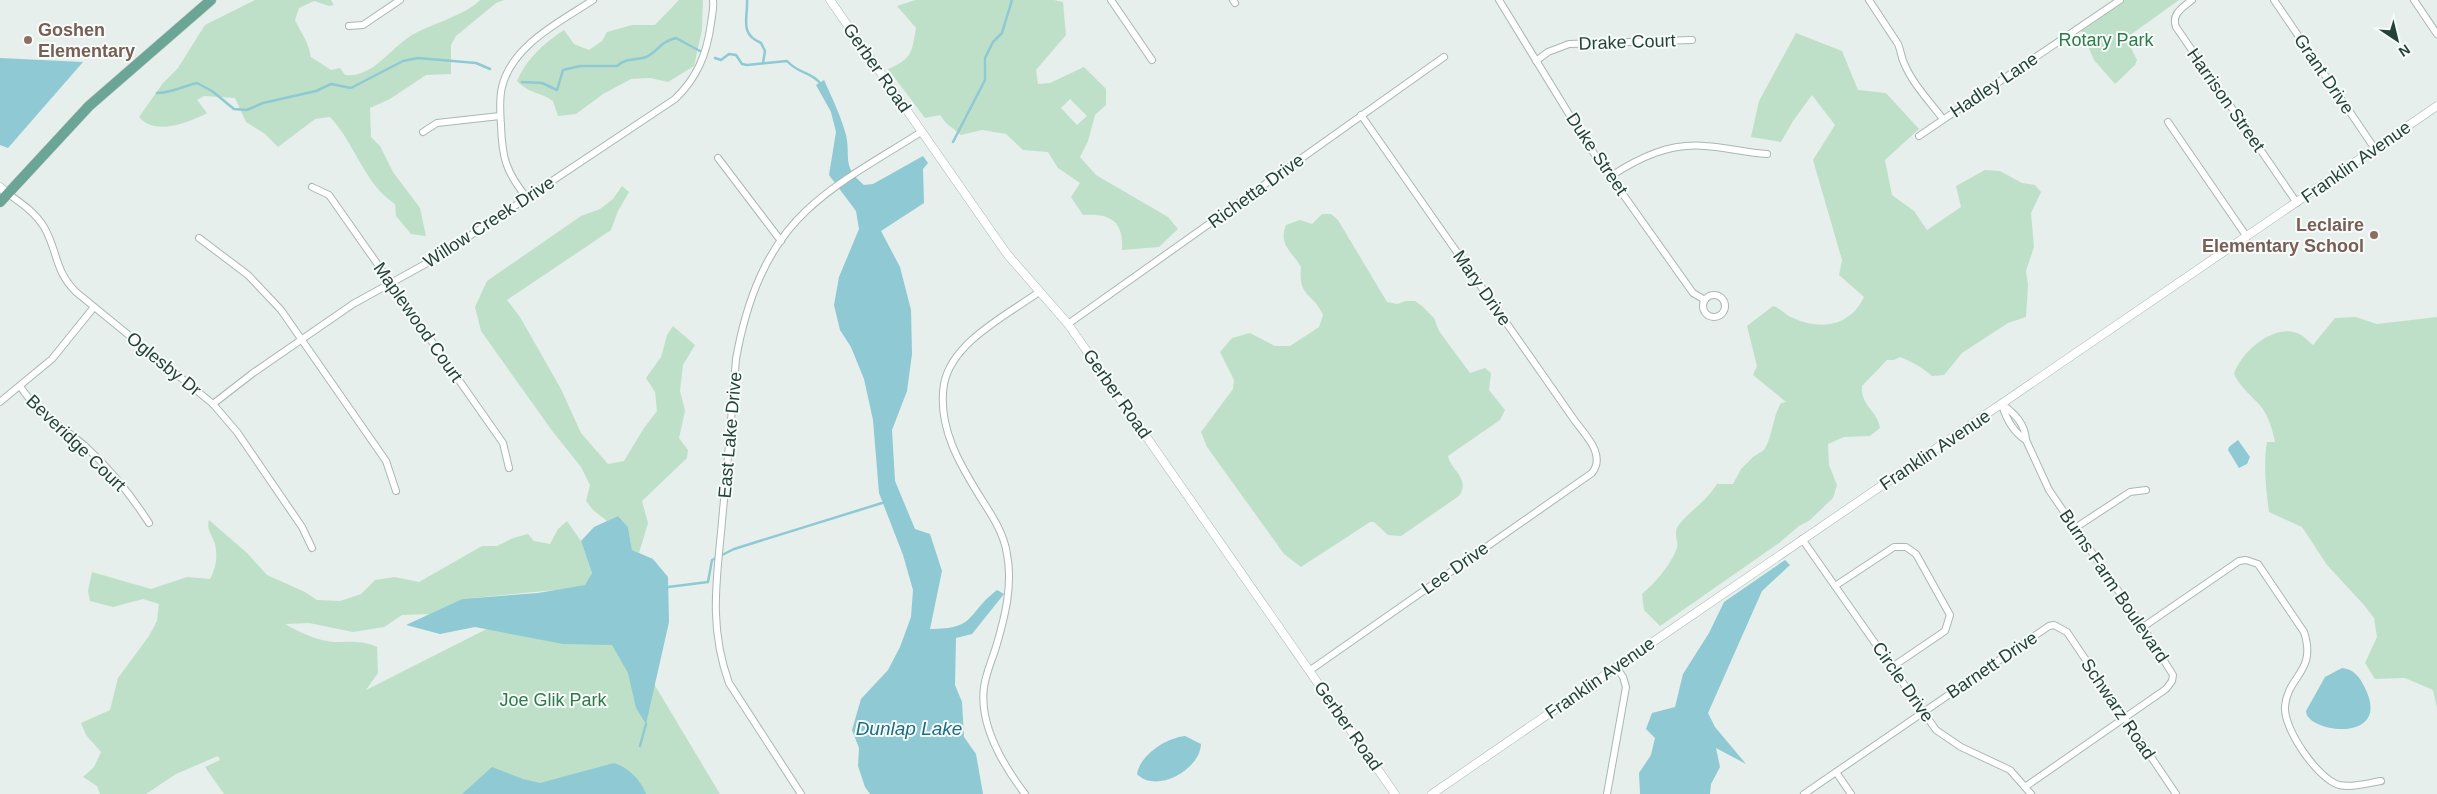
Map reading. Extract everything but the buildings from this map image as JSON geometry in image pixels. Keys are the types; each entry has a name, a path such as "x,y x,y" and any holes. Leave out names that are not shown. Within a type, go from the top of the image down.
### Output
{"main road":[{"path":"0,202 4,190 95,100 211,0"}],"street":[{"path":"349,26 363,25 400,0"},
{"path":"527,198 515,183 504,163 500,116 502,87 517,57 532,42 593,0"},
{"name":"Gerber Road","path":"830,0 1007,254 1068,324 1395,794"},
{"path":"1110,0 1152,60"},
{"name":"Duke Street","path":"1499,0 1588,144 1693,293 1704,300"},
{"path":"1869,0 1898,44 1902,52 1903,62 1910,74 1944,120"},
{"name":"Hadley Lane","path":"1919,136 2120,0"},
{"name":"Harrison Street","path":"2192,0 2178,11 2174,19 2176,27 2297,202"},
{"name":"Grant Drive","path":"2274,0 2375,149"},
{"path":"2414,0 2437,34"},
{"name":"Willow Creek Drive","path":"213,404 247,377 353,304 438,258 649,118 685,89 697,72 705,52 714,1"},
{"name":"Drake Court","path":"1536,61 1548,52 1568,44 1692,40"},
{"name":"Richetta Drive","path":"1068,324 1444,57"},
{"name":"Franklin Avenue","path":"1432,794 2437,106"},
{"name":"Mary Drive","path":"1361,115 1576,421 1596,452 1598,462"},
{"path":"422,132 437,124 500,116"},
{"path":"2168,122 2247,237"},
{"name":"East Lake Drive","path":"801,794 729,683 718,645 714,619 735,368 741,331 760,274 781,241 807,210 832,191 921,132"},
{"path":"1612,176 1643,157 1679,146 1706,146 1767,154"},
{"path":"718,158 781,241"},
{"name":"Maplewood Court","path":"312,187 329,195 391,283 503,443 509,468"},
{"name":"Oglesby Dr","path":"4,190 34,213 44,227 63,279 94,307 213,404 236,432 302,527 312,548"},
{"path":"199,238 260,286 281,310 386,461 396,491"},
{"path":"1024,794 999,754 983,700 986,676 996,646 1008,596 1009,573 1007,551 995,521 953,450 945,421 943,398 948,372 963,348 1039,292"},
{"path":"0,402 52,360 94,307"},
{"name":"Beveridge Court","path":"20,386 33,404 103,464 136,503 149,523"},
{"name":"Burns Farm Boulevard","path":"2002,404 2018,435 2026,440 2048,490 2171,670 2172,681 2166,689 2126,717"},
{"name":"Lee Drive","path":"1309,671 1592,473 1598,462"},
{"path":"2075,528 2130,492 2146,490"},
{"name":"Circle Drive","path":"1802,539 1936,730 1961,746 2010,770 2031,794"},
{"path":"1836,586 1894,547 1906,547 1916,554 1949,609 1950,620 1948,626 1940,634 1892,667"},
{"path":"2143,627 2239,561 2246,560 2258,564 2304,632 2307,641 2308,651 2304,668 2290,691 2285,705 2287,725 2318,771 2332,782 2347,786 2381,780"},
{"name":"Barnett Drive","path":"1804,794 2048,626 2058,626"},
{"name":"Schwarz Road","path":"2058,626 2067,632 2126,717 2176,794"},
{"path":"1607,794 1626,687 1623,676 1616,667"},
{"path":"2025,787 2126,717"},
{"path":"1836,772 1851,794"}],"green space":[{"path":"255,0 331,0 334,5 329,6 314,1 299,8 295,20 306,41 311,57 331,70 340,68 345,75 355,75 372,68 417,32 457,15 480,0 504,0 496,3 456,36 451,45 451,74 426,75 390,99 370,108 371,137 380,146 393,172 420,208 426,236 411,234 396,216 395,204 375,186 339,127 330,117 315,119 278,147 265,134 246,122 235,98 204,96 197,100 207,113 191,121 172,126 154,126 146,123 139,117 163,83 178,68 205,25"},
{"path":"679,0 703,0 702,30 694,66 668,82 650,78 631,79 603,94 576,114 558,116 553,101 526,88 517,81 536,52 564,30 574,44 589,50 602,41 607,32 632,25 655,25"},
{"path":"915,0 1054,0 1063,2 1066,35 1036,70 1038,84 1050,83 1084,67 1106,89 1106,105 1095,115 1088,141 1080,157 1096,175 1168,217 1178,229 1159,247 1122,250 1121,232 1118,226 1108,218 1083,215 1071,197 1080,183 1058,168 1048,152 1023,150 1006,134 982,130 961,135 946,123 940,115 925,118 888,69 902,62 910,54 916,28 897,6","holes":["1070,99 1087,116 1077,125 1061,108"]},
{"name":"Rotary Park","path":"2125,0 2179,0 2126,38 2137,60 2135,65 2115,84 2094,60 2081,30"},
{"path":"1796,33 1842,51 1858,90 1886,93 1919,129 1885,160 1892,195 1914,211 1927,230 1961,207 1956,186 1985,170 2000,171 2022,183 2035,185 2041,192 2031,213 2034,247 2026,271 2028,285 2026,317 2008,323 1962,353 1944,375 1932,376 1917,365 1900,357 1894,360 1887,360 1862,386 1862,393 1866,403 1879,422 1880,428 1870,436 1844,437 1828,444 1829,465 1837,485 1833,498 1810,520 1799,526 1779,543 1660,626 1644,610 1642,594 1671,561 1677,548 1676,532 1678,526 1717,484 1733,484 1741,469 1753,457 1764,450 1778,409 1781,403 1786,402 1753,375 1757,366 1747,326 1773,306 1790,317 1804,322 1824,325 1834,323 1843,320 1851,314 1864,297 1839,275 1842,260 1813,160 1835,125 1812,95 1793,121 1781,142 1751,137 1759,101"},
{"path":"622,186 629,192 618,211 611,230 507,300 520,317 561,389 581,433 608,464 624,461 657,411 655,392 646,378 661,357 667,335 673,326 695,345 683,365 680,391 685,411 679,438 688,450 687,458 642,501 648,523 639,553 632,550 628,527 618,516 607,521 593,510 586,501 590,485 581,467 553,432 481,331 475,307 487,281 581,216 600,209 613,199"},
{"path":"1322,214 1331,214 1338,220 1387,302 1397,304 1415,301 1434,318 1439,331 1470,373 1485,368 1491,373 1489,390 1505,410 1500,420 1448,456 1462,479 1462,490 1459,496 1401,536 1388,535 1374,522 1370,522 1301,567 1284,554 1207,447 1201,432 1233,389 1234,380 1220,352 1232,338 1250,333 1275,346 1290,346 1319,327 1323,315 1304,290 1301,267 1287,248 1284,232 1286,225 1300,220 1312,224"},
{"path":"2356,317 2377,324 2437,317 2437,708 2433,690 2405,678 2375,679 2365,663 2377,637 2374,618 2327,565 2302,527 2269,512 2265,459 2267,442 2275,442 2264,411 2234,374 2243,357 2268,336 2288,331 2297,333 2313,345 2335,318"},
{"name":"Joe Glik Park","path":"209,520 247,553 267,575 305,592 317,600 340,601 361,594 375,580 395,577 419,582 482,546 497,546 513,538 528,534 534,541 550,544 558,529 567,521 581,541 592,573 590,577 720,794 224,794 205,767 220,760 218,756 176,774 146,794 100,794 97,786 83,777 94,767 101,752 86,735 81,723 110,710 118,678 149,636 157,621 159,604 143,599 113,607 90,601 88,591 92,572 151,589 187,577 210,579 215,567 216,553 208,523","holes":["566,589 366,690 378,673 377,647 361,642 322,640 302,633 285,624 309,623 353,632 384,627 402,615 430,614 462,599"]}],"water":[{"path":"0,58 83,62 8,148 0,145"},
{"name":"Dunlap Lake","path":"824,80 844,128 850,167 864,185 873,184 923,156 928,163 923,169 924,203 881,231 900,267 911,310 912,354 907,391 892,430 895,481 915,529 930,534 942,571 930,629 945,628 964,623 997,590 1004,594 972,634 956,638 955,685 962,702 964,737 976,754 983,794 870,794 865,787 858,766 859,748 852,730 861,699 888,670 900,647 911,617 913,590 903,555 879,493 873,420 864,379 851,347 840,330 834,305 839,277 859,229 856,211 829,175 836,132 831,112 816,85"},
{"path":"2238,440 2250,457 2247,464 2239,468 2228,450"},
{"path":"618,516 628,527 632,550 653,559 668,577 669,622 646,724 636,708 628,673 612,645 563,644 475,627 440,634 406,625 462,599 538,593 585,585 592,573 581,541 594,527"},
{"path":"1785,560 1790,565 1762,591 1708,713 1715,727 1746,764 1716,748 1720,767 1711,784 1710,794 1640,794 1639,773 1651,755 1655,738 1646,729 1652,713 1675,707 1683,674 1709,633 1724,602"},
{"path":"2342,668 2352,671 2358,676 2364,686 2370,705 2368,718 2359,726 2347,729 2319,725 2310,719 2306,711 2325,677"},
{"path":"1185,736 1201,744 1199,754 1185,770 1176,776 1155,781 1145,780 1137,774 1139,767 1148,754 1170,740"},
{"path":"614,763 633,775 641,784 646,794 462,794 492,767 523,779 540,783"}],"waterway":[{"path":"747,0 747,30 754,39 761,43 765,51 763,63"},
{"path":"953,142 985,80 985,58 993,42 1002,33 1012,0"},
{"path":"522,82 542,83 557,90 563,70 580,66 617,66 628,60 646,57 662,44 676,38 700,51"},
{"path":"715,58 721,60 729,54 736,55 742,64 747,65 787,61 796,69 812,76 820,83"},
{"path":"157,93 173,91 197,83 212,91 234,109 247,110 263,103 316,91 331,84 351,88 403,61 418,58 476,63 490,69"},
{"path":"668,587 708,582 712,560 734,549 882,503"},
{"path":"640,746 646,724"}],"place":[{"name":"Goshen Elementary","path":"28,40"},
{"name":"Leclaire Elementary School","path":"2374,235"}]}
